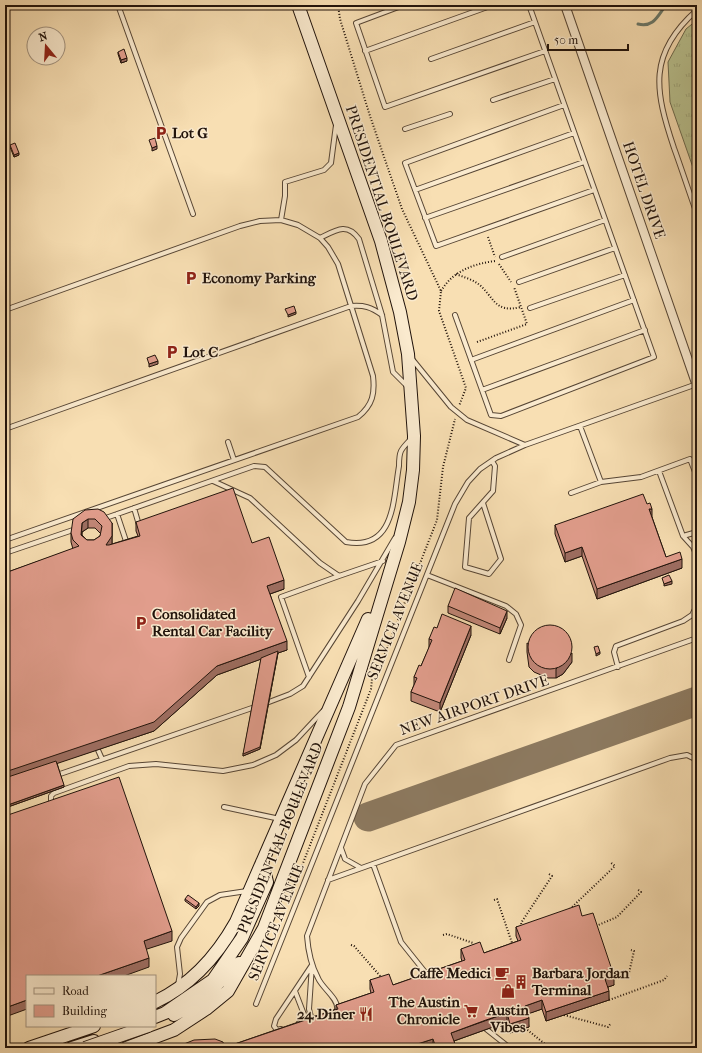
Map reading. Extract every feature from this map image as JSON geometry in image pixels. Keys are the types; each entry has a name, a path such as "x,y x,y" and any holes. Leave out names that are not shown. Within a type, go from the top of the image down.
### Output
{"main road":[{"name":"PRESIDENTIAL BOULEVARD","path":"126,1048 174,1030 206,1009 228,991 264,928 281,888 349,707 386,580 400,542 413,470 414,436 412,390 408,354 394,285 338,115 298,5"},
{"path":"306,5 313,46"},
{"name":"PRESIDENTIAL BOULEVARD","path":"156,1001 178,988 204,967 223,946 236,922 386,580"},
{"path":"156,1017 165,1013 213,980 238,944 267,882 262,862"},
{"path":"156,1023 166,1020 201,1000 250,953"},
{"path":"29,1048 91,1027"},
{"path":"72,1048 130,1027"},
{"path":"85,1048 145,1027"}],"street":[{"name":"HOTEL DRIVE","path":"565,5 697,384"}],"lane":[{"path":"118,5 193,214"},
{"path":"404,5 356,23 385,108 545,52"},
{"path":"366,51 493,5"},
{"path":"455,315 491,415 501,416 654,357 554,79 529,5"},
{"path":"697,10 680,25 667,47 662,60 658,87 663,115 697,214"},
{"path":"431,59 535,22"},
{"path":"493,100 554,79"},
{"path":"564,105 405,163 436,246 594,190"},
{"path":"405,129 450,114"},
{"path":"281,220 286,196 285,182 324,170 331,163 338,115"},
{"path":"415,190 574,133"},
{"path":"426,218 584,162"},
{"path":"5,310 240,226 260,221 281,220 298,225 320,238 328,247 338,264 373,376 374,390 370,406 358,417 5,540"},
{"path":"502,257 605,220"},
{"path":"320,238 338,230 347,228 354,232 359,239 382,315 393,372 412,390"},
{"path":"518,282 615,248"},
{"path":"530,308 625,274"},
{"path":"471,360 634,300"},
{"path":"5,429 351,306 364,305 374,309 382,315"},
{"path":"482,390 645,330"},
{"path":"408,354 447,402 467,420 525,445"},
{"name":"SERVICE AVENUE","path":"256,1004 455,504 468,482 480,469 492,461 525,445 697,384"},
{"path":"580,426 600,482"},
{"path":"100,520 254,466 265,468 346,542 358,544 374,540 383,533 391,517 401,450 414,436"},
{"path":"228,442 234,460"},
{"path":"570,493 600,482 635,478 659,471 690,459 697,477"},
{"path":"483,503 501,559 489,574 465,567 469,518 493,491 495,466 492,461"},
{"path":"659,471 683,536 694,547 697,556"},
{"path":"213,481 250,498 320,563 339,576"},
{"path":"229,494 236,492"},
{"path":"134,508 140,527 147,522"},
{"path":"117,514 129,548"},
{"path":"269,702 290,694 303,686 383,560 405,518"},
{"path":"5,553 73,530"},
{"path":"683,536 697,532"},
{"path":"309,677 280,597 383,560"},
{"path":"427,575 506,606 516,614 520,625 509,660"},
{"path":"618,667 614,652 616,646 683,621 692,615 697,605"},
{"name":"NEW AIRPORT DRIVE","path":"312,965 307,936 340,847 365,784 396,745 697,638"},
{"path":"51,809 51,796 63,789 128,766 156,764 223,771 253,765 276,755 296,740 321,713 347,666"},
{"path":"60,774 252,708"},
{"path":"98,750 102,760"},
{"path":"328,880 670,758 687,755 697,760"},
{"path":"224,807 281,819"},
{"path":"340,847 345,858 361,868"},
{"path":"373,864 401,942 432,980"},
{"path":"178,988 180,974 177,947 180,938 207,902 220,895 250,890"},
{"path":"287,1027 277,1030 274,1026 276,1019 312,965"},
{"path":"312,965 318,979 336,1002 338,1008 332,1015"},
{"path":"312,965 309,1009 311,1017 316,1020 321,1018"},
{"path":"292,1025 303,1021 305,1017 295,992"},
{"path":"486,1029 510,1048"}],"path":[{"path":"338,5 340,19 370,116 402,209 441,291"},
{"path":"477,342 527,324 516,291 496,261 488,237"},
{"path":"288,900 371,689 372,679 378,672 437,520 443,467 457,412 466,388 439,311 441,291 446,283 456,274 476,264 496,261"},
{"path":"456,274 478,283 498,306 507,308 521,307"},
{"path":"571,913 569,909 615,866 610,862"},
{"path":"524,933 521,923 552,876 549,874"},
{"path":"594,927 617,917 641,892 637,889"},
{"path":"494,900 497,899 515,952"},
{"path":"443,935 447,934 473,943 475,948"},
{"path":"351,946 354,946 381,975 382,980"},
{"path":"612,979 629,973 634,951 631,950"},
{"path":"609,1000 664,980 667,976"},
{"path":"564,1015 608,1027 611,1023"},
{"path":"525,1028 550,1048"}],"green space":[{"path":"697,20 697,179 670,102 668,62 686,29"}],"building":[{"path":"124,49 127,58 121,60 118,52"},
{"path":"155,138 157,146 152,148 149,140"},
{"path":"15,143 19,153 14,155 10,145"},
{"path":"294,306 296,312 288,315 285,309"},
{"path":"155,355 158,361 149,364 147,358"},
{"name":"Consolidated Rental Car Facility","path":"233,488 252,543 269,537 284,580 267,586 287,641 217,666 154,722 5,772 5,573 79,546 73,540 71,533 73,519 85,510 98,509 104,512 112,523 112,536 106,545 140,536 136,522","holes":["88,519 95,519 102,526 100,536 94,540 87,540 81,535 82,523"]},
{"path":"643,494 647,504 650,503 652,509 649,509 666,557 680,552 682,559 597,589 582,547 565,553 555,525"},
{"path":"669,575 672,581 664,584 662,578"},
{"path":"455,588 507,611 500,628 448,606"},
{"path":"442,614 471,626 440,703 411,692 417,678 414,677 419,665 421,666 432,640 429,639 434,627 437,628"},
{"path":"546,625 554,625 559,626 566,631 571,638 571,656 566,663 559,668 546,669 538,666 531,659 528,651 528,643 531,635 538,628"},
{"path":"598,646 600,652 596,654 594,647"},
{"path":"278,651 260,747 243,754 261,658"},
{"path":"56,761 64,785 5,806 5,778"},
{"path":"119,777 172,931 144,941 149,958 100,975 26,975 26,1000 5,1008 5,816"},
{"path":"188,895 199,903 196,907 185,899"},
{"name":"Barbara Jordan Terminal","path":"579,905 582,916 593,913 614,976 605,979 609,991 546,1012 542,1000 525,1006 529,1018 510,1024 507,1013 486,1020 451,1033 455,1044 442,1048 436,1048 433,1039 405,1048 229,1048 229,1046 338,1009 336,1005 374,992 370,980 389,974 393,985 465,960 461,949 480,942 484,953 521,940 516,927"},
{"path":"215,1039 223,1042 225,1048 174,1048 194,1040"}],"waterway":[{"path":"638,24 648,24 655,20 666,5"}],"taxiway":[{"path":"368,817 697,701"}],"place":[{"name":"Lot G","path":"161,133"},
{"name":"Economy Parking","path":"191,278"},
{"name":"Lot C","path":"172,352"},
{"name":"Consolidated Rental Car Facility","path":"141,623"},
{"name":"Caffè Medici","path":"502,973"},
{"name":"Barbara Jordan Terminal","path":"521,982"},
{"name":"Austin Vibes","path":"508,991"},
{"name":"The Austin Chronicle","path":"471,1011"},
{"name":"24 Diner","path":"366,1014"}]}
